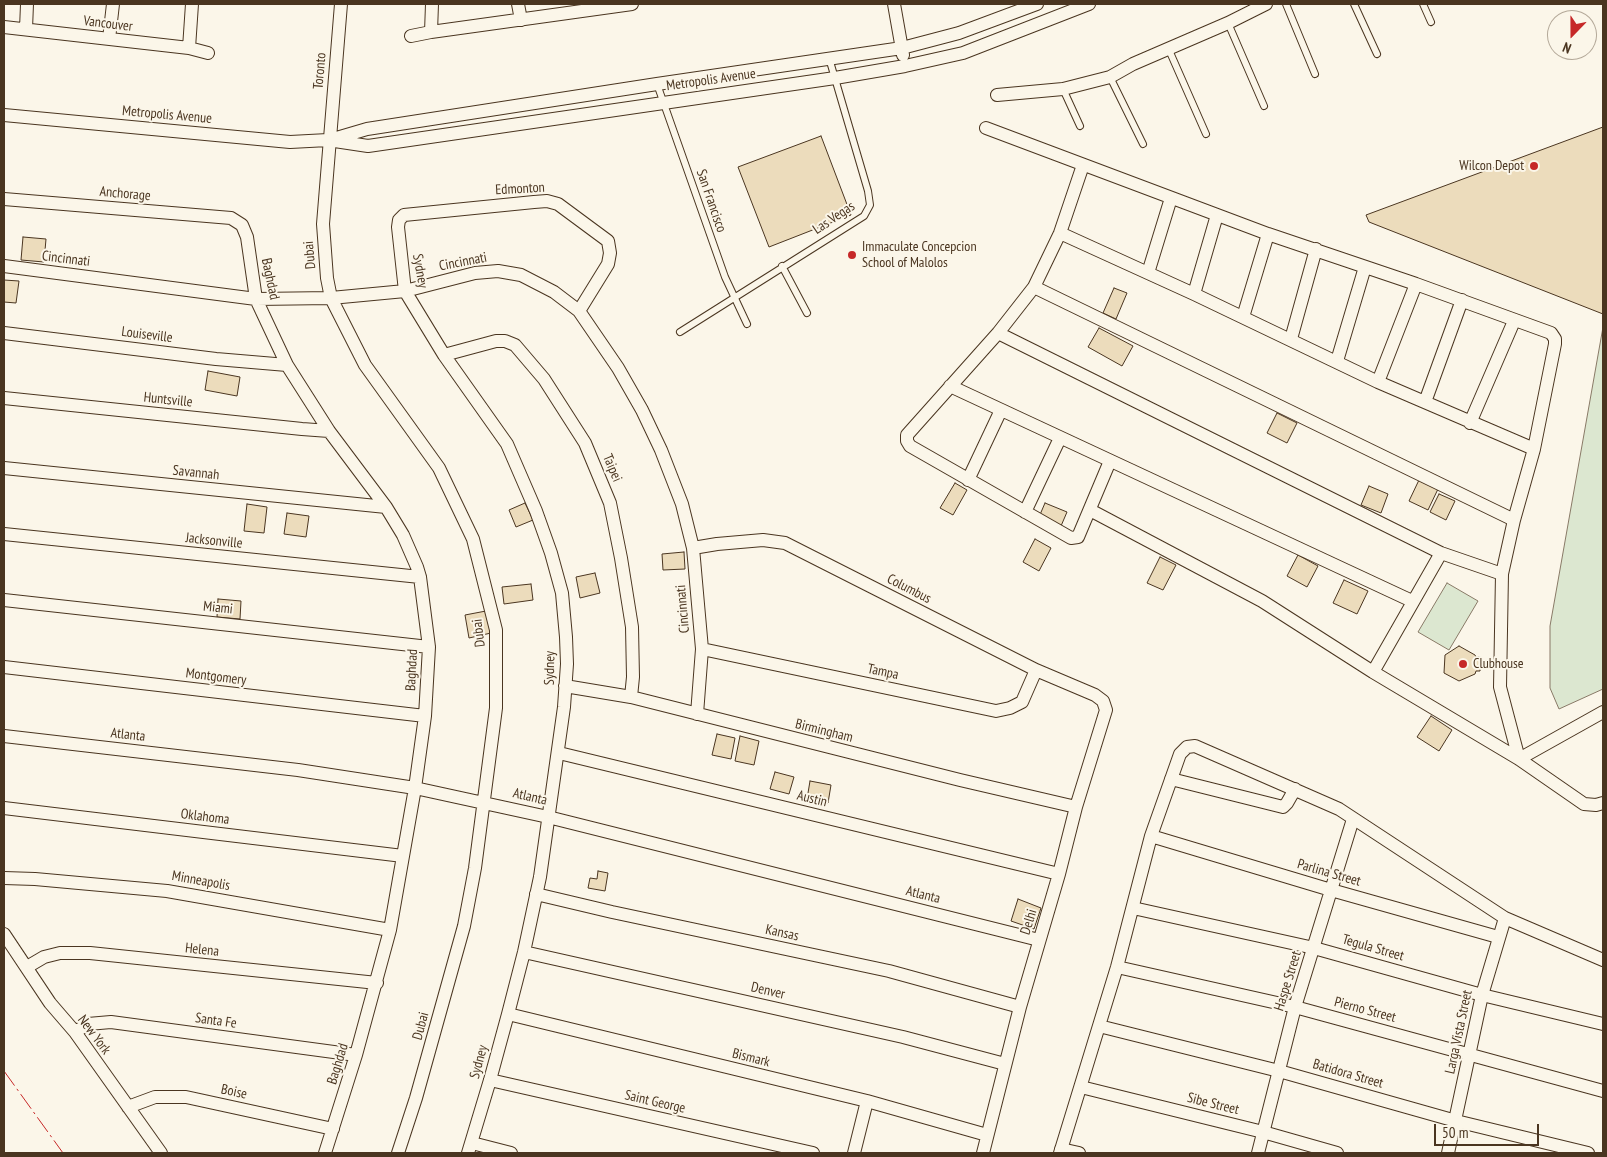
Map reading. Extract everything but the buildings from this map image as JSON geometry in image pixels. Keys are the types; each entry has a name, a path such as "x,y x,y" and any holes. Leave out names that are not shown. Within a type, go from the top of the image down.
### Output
{"street":[{"path":"26,29 28,4"},
{"path":"109,39 114,4"},
{"path":"189,48 192,4"},
{"name":"Toronto","path":"328,140 340,4"},
{"path":"431,32 432,4"},
{"path":"518,4 521,20"},
{"path":"411,36 594,7 632,4"},
{"path":"894,4 905,66"},
{"name":"Metropolis Avenue","path":"328,140 367,128 902,48 959,33 1037,4"},
{"name":"Metropolis Avenue","path":"4,115 290,142 328,140 368,146 835,78 905,66 963,53 1088,4"},
{"path":"997,95 1062,89 1110,77 1133,64 1228,23 1266,4"},
{"name":"Vancouver","path":"4,27 189,48 208,53"},
{"path":"986,128 1268,234 1462,300 1551,333 1555,339 1534,449 1514,520 1502,574 1500,687 1519,759"},
{"name":"Dubai","path":"328,140 323,224 327,278 331,298 365,365 439,468 473,539 496,630 496,708 475,868 464,926 416,1098 398,1153"},
{"path":"1084,165 1060,233 1034,287 998,333 908,435 907,441 910,446 1071,538 1078,537 1110,461"},
{"path":"1148,273 1171,198"},
{"name":"Anchorage","path":"4,199 232,218 242,225"},
{"name":"Edmonton","path":"404,215 547,201 558,204 608,242 610,253 608,264 580,311"},
{"name":"Sydney","path":"404,215 398,227 405,291 444,355 507,444 536,511 551,553 562,593 567,664 558,753 540,877 508,1014 470,1148"},
{"path":"1194,294 1217,215"},
{"name":"Baghdad","path":"242,225 247,237 256,299 286,364 329,431 386,507 403,535 420,577 429,647 424,716 415,788 390,930 356,1055 325,1153"},
{"path":"1060,233 1291,339 1378,382 1534,449"},
{"path":"1243,317 1268,234"},
{"path":"1291,339 1316,249"},
{"name":"Cincinnati","path":"4,266 256,299 331,298 405,291 475,272 498,271 521,275 554,292 580,311 618,368 642,410 682,504 693,548 702,648 697,714"},
{"path":"1337,361 1365,267"},
{"path":"1378,382 1416,284"},
{"path":"1034,287 1514,520"},
{"path":"1425,402 1462,300"},
{"path":"1470,423 1514,320"},
{"name":"Louiseville","path":"4,333 216,359 286,364"},
{"path":"998,333 1441,553 1502,574"},
{"name":"Taipei","path":"444,355 496,341 505,341 515,345 544,379 585,443 610,503 621,558 632,627 633,677 631,697"},
{"path":"950,386 1412,601"},
{"name":"Huntsville","path":"4,398 302,430 329,431"},
{"path":"968,480 1002,410"},
{"path":"1025,512 1060,438"},
{"name":"Savannah","path":"4,468 386,507"},
{"path":"1090,510 1262,601 1373,672 1519,759 1584,804 1596,805 1603,803"},
{"name":"Jacksonville","path":"4,534 420,577"},
{"name":"Columbus","path":"693,548 763,540 785,543 1036,670 1095,695 1103,701"},
{"path":"1373,672 1441,553"},
{"name":"Miami","path":"4,600 429,647"},
{"name":"Tampa","path":"702,648 996,711 1010,708 1022,702 1036,670"},
{"name":"Montgomery","path":"4,667 424,716"},
{"name":"Birmingham","path":"565,686 631,697 951,778 1076,807"},
{"name":"Delhi","path":"983,1153 1020,1007 1060,874 1076,807 1106,710 1103,701"},
{"path":"1519,759 1603,712"},
{"name":"Atlanta","path":"4,736 298,770 415,788 548,817 1039,940"},
{"path":"1079,1153 1061,1151 1117,967 1151,836 1180,754 1187,747 1195,746 1339,809 1505,918 1603,960"},
{"name":"Austin","path":"558,753 1060,874"},
{"path":"1171,779 1283,807 1296,789"},
{"name":"Oklahoma","path":"4,808 403,856"},
{"name":"Haspe Street","path":"1258,1153 1294,1007 1353,819"},
{"name":"Parlina Street","path":"1151,836 1331,890 1498,937"},
{"name":"Minneapolis","path":"4,878 35,878 167,891 390,930"},
{"name":"Kansas","path":"536,894 889,971 1020,1007"},
{"name":"Tegula Street","path":"1133,908 1314,948 1482,995 1603,1024"},
{"name":"Larga Vista Street","path":"1448,1153 1482,995 1505,918"},
{"name":"New York","path":"4,934 50,1002 75,1032 161,1153"},
{"name":"Denver","path":"524,952 904,1037 1005,1064"},
{"name":"Helena","path":"27,967 44,957 60,953 90,953 376,983"},
{"name":"Pierno Street","path":"1117,967 1294,1007 1603,1091"},
{"name":"Bismark","path":"508,1014 867,1101 987,1135"},
{"name":"Santa Fe","path":"75,1032 88,1024 111,1022 356,1055"},
{"name":"Batidora Street","path":"1099,1026 1279,1071 1456,1121 1588,1153"},
{"name":"Saint George","path":"490,1080 813,1153"},
{"name":"Sibe Street","path":"1081,1087 1264,1132 1337,1153"},
{"name":"Boise","path":"128,1106 155,1097 186,1097 333,1129"},
{"path":"854,1153 867,1101"},
{"path":"470,1148 511,1153"}],"lane":[{"path":"1286,4 1315,74"},
{"path":"1354,4 1376,54"},
{"path":"1423,4 1431,22"},
{"path":"1228,23 1264,106"},
{"path":"1168,50 1206,134"},
{"name":"Las Vegas","path":"680,332 864,216 870,204 868,191 829,58"},
{"path":"1110,77 1143,144"},
{"name":"San Francisco","path":"657,84 725,277 748,324"},
{"path":"1062,89 1080,126"},
{"path":"782,266 807,313"}],"green space":[{"path":"1603,327 1603,689 1559,709 1550,688 1550,626"},
{"path":"1447,583 1478,601 1449,650 1418,632"}],"power":[{"path":"4,1071 63,1153"}],"place":[{"name":"Wilcon Depot","path":"1534,166"},
{"name":"Immaculate Concepcion School of Malolos","path":"852,255"},
{"name":"Clubhouse","path":"1463,664"}]}
